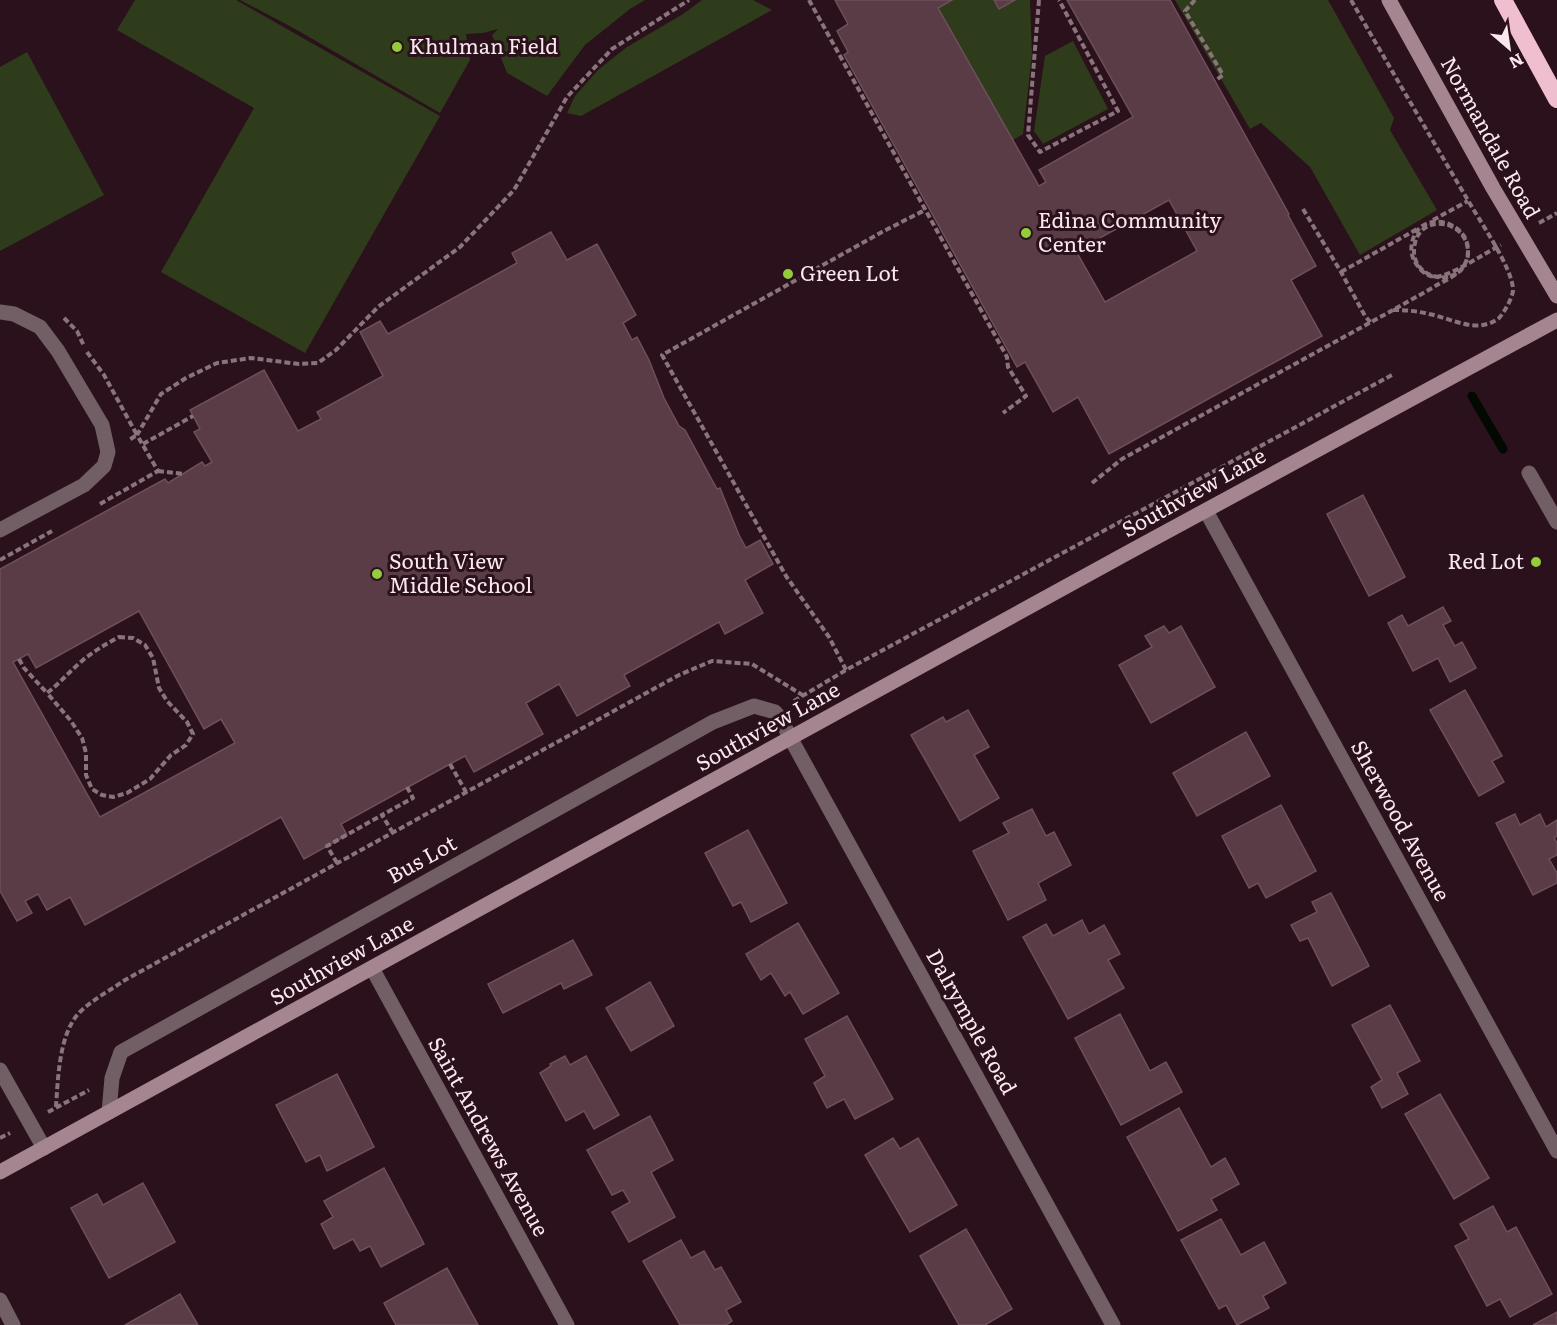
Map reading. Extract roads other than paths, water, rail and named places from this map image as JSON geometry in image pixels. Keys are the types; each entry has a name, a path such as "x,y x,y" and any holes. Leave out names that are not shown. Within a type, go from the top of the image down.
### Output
{"highway":[{"path":"1503,0 1557,99"}],"street":[{"name":"Normandale Road","path":"1389,0 1493,188 1557,296"},
{"path":"0,312 14,314 40,327 58,351 102,425 108,452 104,466 84,485 0,530"},
{"name":"Southview Lane","path":"0,1172 1557,320"},
{"path":"1529,472 1557,522"},
{"name":"Sherwood Avenue","path":"1206,511 1557,1151"},
{"name":"Bus Lot","path":"110,1112 112,1078 121,1052 702,727 754,706 775,712 791,739"},
{"name":"Dalrymple Road","path":"791,739 1113,1325"},
{"name":"Saint Andrews Avenue","path":"372,968 567,1325"},
{"path":"0,1070 44,1148"},
{"path":"0,1300 13,1325"}],"waterway":[{"path":"1472,396 1503,449"}],"place":[{"name":"Khulman Field","path":"397,47"},
{"name":"Edina Community Center","path":"1026,233"},
{"name":"Green Lot","path":"788,274"},
{"name":"Red Lot","path":"1536,562"},
{"name":"South View Middle School","path":"377,574"}]}
